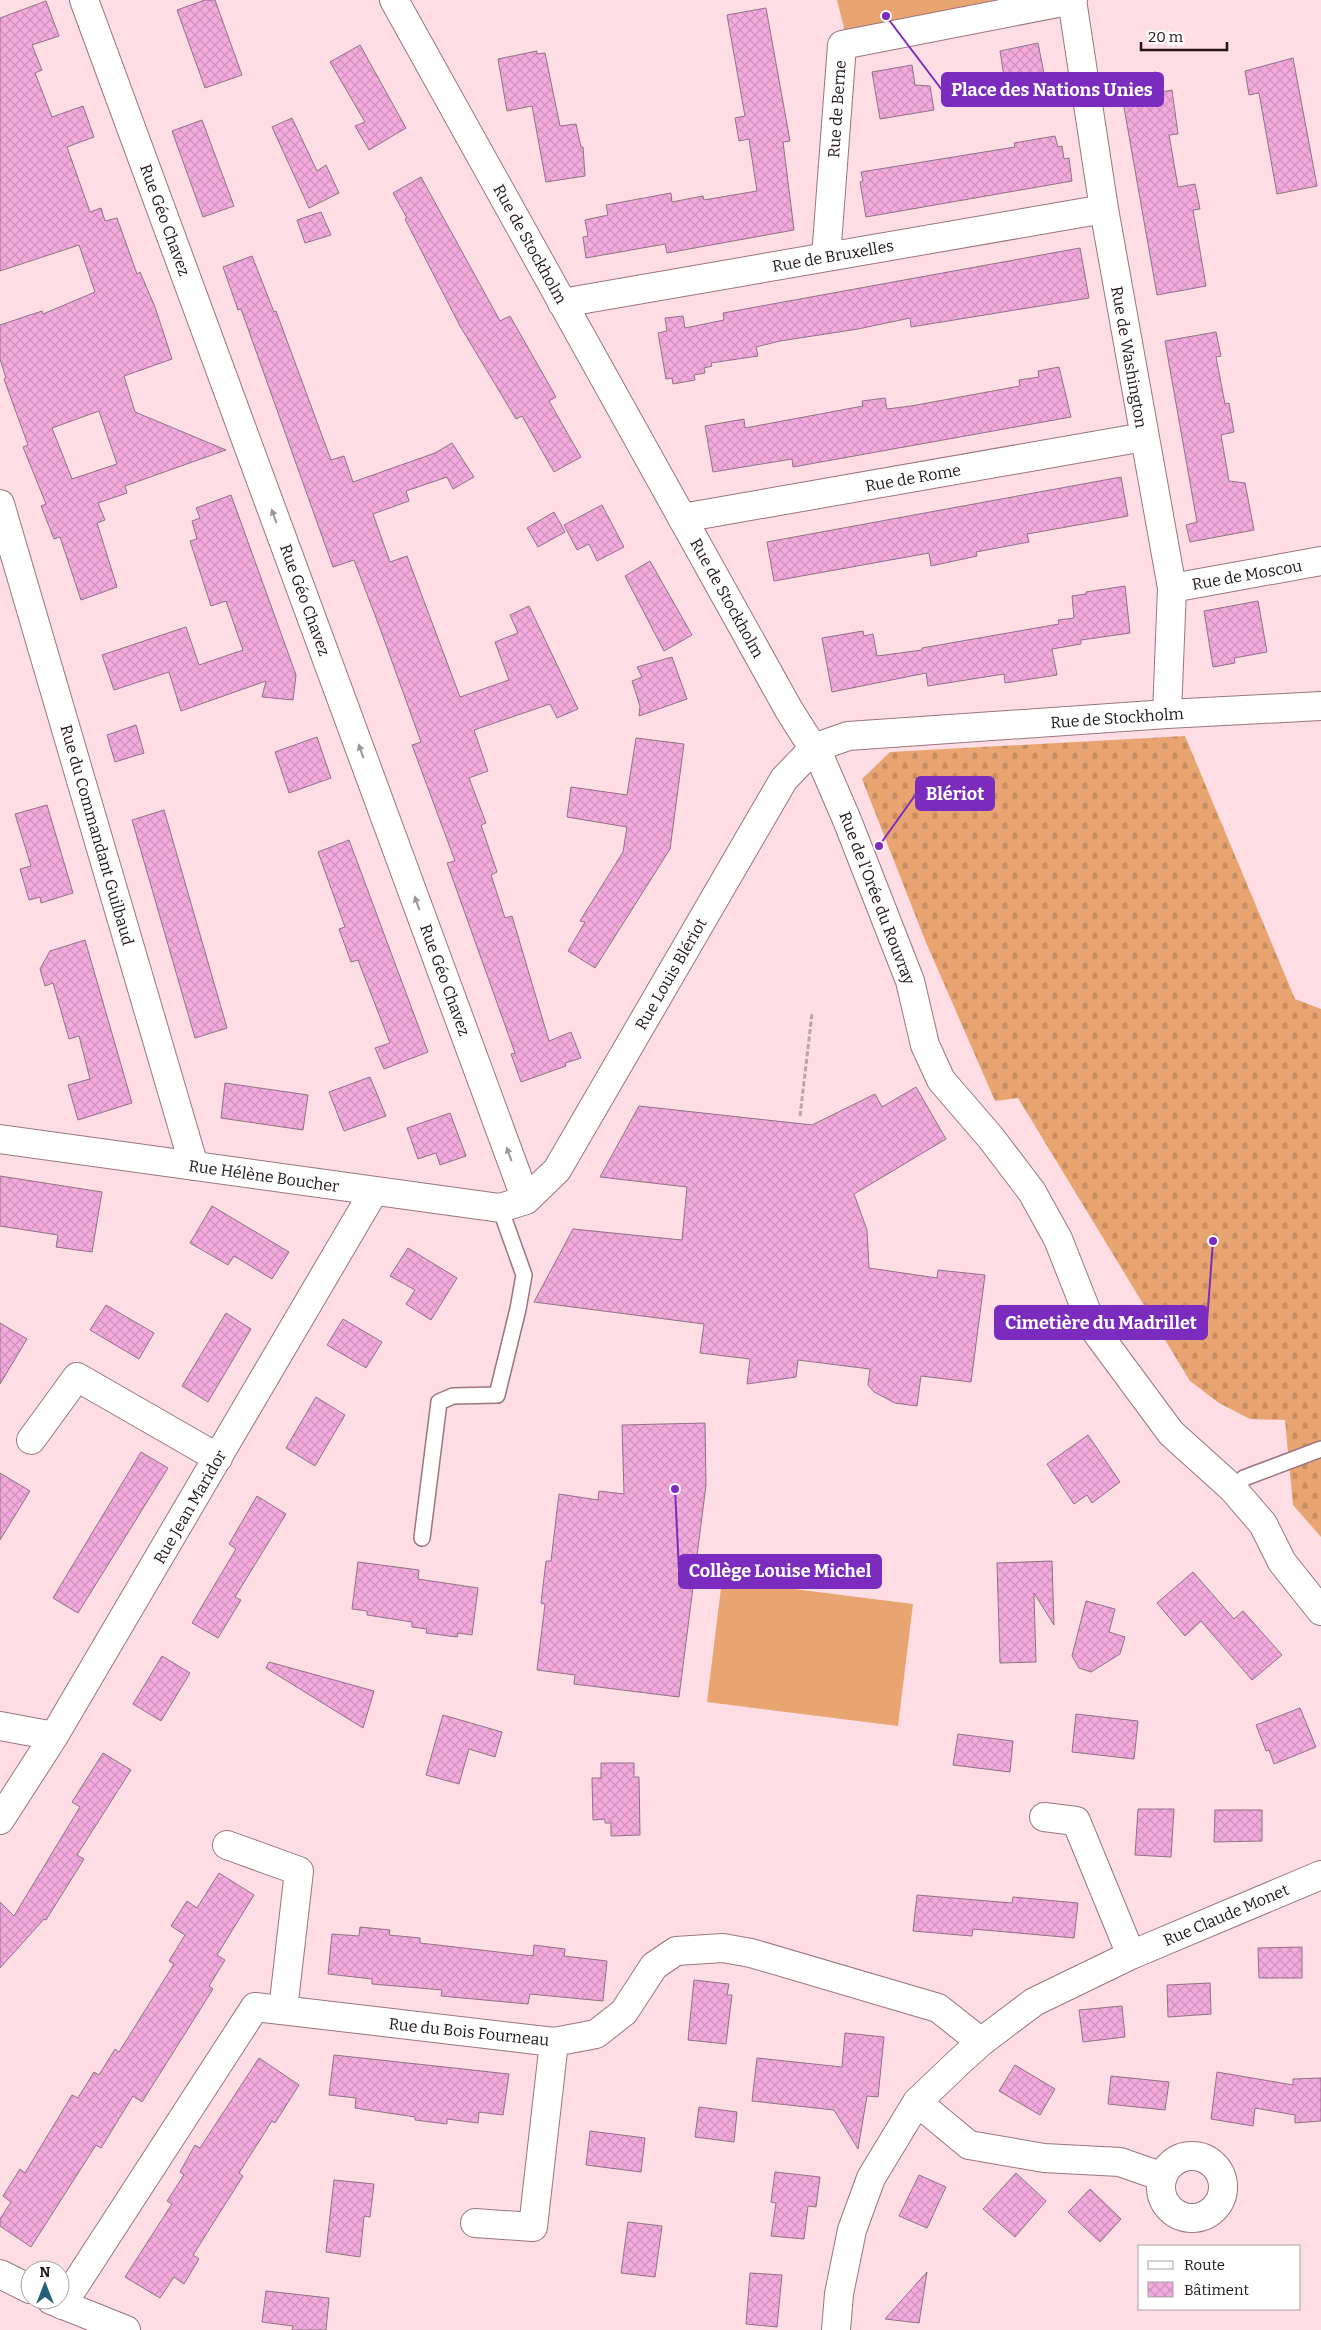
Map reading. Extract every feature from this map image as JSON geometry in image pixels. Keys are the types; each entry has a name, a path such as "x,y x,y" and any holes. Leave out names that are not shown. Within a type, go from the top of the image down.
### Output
{"street":[{"name":"Rue Géo Chavez","path":"84,0 526,1200"},
{"name":"Rue de Stockholm","path":"394,0 789,710 814,748 848,736 1167,714 1321,706"},
{"name":"Rue de Washington","path":"1072,0 1104,210 1172,588 1167,714"},
{"name":"Rue de Berne","path":"826,258 842,45 1072,0"},
{"name":"Rue de Bruxelles","path":"562,303 1104,210"},
{"name":"Rue de Rome","path":"682,518 1144,438"},
{"name":"Rue du Commandant Guilbaud","path":"0,504 194,1166"},
{"name":"Rue de Moscou","path":"1172,588 1321,561"},
{"name":"Rue Louis Blériot","path":"526,1200 556,1170 784,779 814,748"},
{"name":"Rue de l'Orée du Rouvray","path":"814,748 847,820 908,975 925,1045 941,1080 991,1138 1032,1192 1058,1239 1097,1333 1171,1433 1232,1488 1263,1524 1282,1562 1321,1611"},
{"name":"Rue Hélène Boucher","path":"0,1139 500,1208 526,1200"},
{"name":"Rue Jean Maridor","path":"0,1820 54,1736 374,1191"},
{"path":"30,1440 77,1377 218,1458"},
{"path":"0,1726 54,1736"},
{"path":"1044,1818 1076,1821 1130,1955"},
{"path":"227,1845 299,1871 283,2010"},
{"name":"Rue Claude Monet","path":"836,2330 839,2294 852,2230 871,2178 917,2102 981,2042 1034,2002 1130,1955 1321,1875"},
{"name":"Rue du Bois Fourneau","path":"70,2282 256,2007 554,2042 596,2034 624,2012 654,1966 676,1951 723,1948 751,1953 938,2008 981,2042"},
{"path":"475,2223 533,2227 554,2042"},
{"path":"917,2102 969,2145 1044,2158 1120,2162 1163,2176"},
{"path":"0,2274 20,2284"},
{"path":"70,2308 126,2330"}],"lane":[{"path":"422,1538 439,1402 453,1396 497,1395 518,1309 524,1275 500,1208"},
{"path":"1232,1488 1244,1478 1321,1449"}],"path":[{"path":"800,1116 812,1014"}],"green space":[{"path":"837,0 1016,0 845,32"},
{"path":"1185,736 1295,999 1321,1009 1321,1537 1293,1505 1285,1420 1250,1419 1219,1403 1190,1381 1018,1098 995,1101 925,940 862,779 890,752"},
{"path":"722,1580 913,1604 898,1726 707,1702"}],"building":[{"path":"205,0 215,0 242,75 205,88 177,10"},
{"path":"46,1 59,36 32,45 42,70 35,73 52,117 83,106 94,137 67,147 90,212 101,208 105,221 117,218 137,274 140,272 155,307 172,359 124,376 135,412 226,450 125,486 127,493 98,503 105,520 97,523 117,587 81,600 60,537 54,539 41,506 46,504 23,447 28,445 4,379 6,378 0,359 0,325 42,311 43,314 95,292 79,245 0,271 0,18","holes":["99,411 117,464 72,479 52,428"]},
{"path":"766,8 790,141 783,142 794,230 667,253 665,244 586,258 583,237 588,236 585,220 608,215 606,205 671,193 672,202 703,196 704,200 757,191 749,139 739,141 735,118 745,116 727,15"},
{"path":"1038,43 1047,89 1007,96 1000,51"},
{"path":"360,45 406,128 369,150 355,126 365,122 330,62"},
{"path":"537,51 537,54 545,53 560,126 576,124 581,147 583,147 585,176 546,182 532,106 507,111 498,59"},
{"path":"1293,58 1317,186 1277,194 1259,93 1249,95 1245,71"},
{"path":"912,65 915,85 930,86 934,110 880,119 872,72"},
{"path":"1156,72 1159,88 1162,88 1162,92 1172,90 1178,134 1169,135 1178,187 1195,184 1200,209 1193,210 1206,286 1157,295 1122,96 1127,95 1124,78"},
{"path":"292,118 317,171 326,165 339,193 309,208 272,127"},
{"path":"202,120 234,206 203,217 172,131"},
{"path":"1055,136 1058,147 1062,146 1064,159 1069,158 1072,181 866,217 860,182 863,181 861,172 1015,147 1014,143"},
{"path":"421,177 500,321 510,316 556,397 549,401 581,457 554,472 522,416 516,419 460,326 393,193"},
{"path":"321,212 331,235 305,243 297,220"},
{"path":"1080,248 1089,298 911,327 910,318 858,329 780,341 756,347 758,356 711,363 712,366 704,368 705,373 694,375 695,380 673,384 672,378 666,379 658,333 667,331 665,318 683,316 685,328 724,320 723,313"},
{"path":"252,256 274,312 276,311 331,460 344,456 353,482 435,453 452,443 474,477 453,489 447,477 406,491 409,501 373,514 390,562 407,556 460,697 509,680 495,642 518,633 510,615 529,606 578,709 557,718 550,704 474,730 488,771 469,778 486,823 481,825 497,872 491,875 505,918 512,916 549,1041 571,1032 581,1058 565,1063 566,1066 521,1082 511,1054 515,1053 447,863 455,861 412,745 421,742 381,631 354,560 333,567 241,309 238,310 223,267"},
{"path":"1216,332 1221,356 1216,357 1225,404 1229,403 1234,432 1221,435 1229,481 1245,483 1254,530 1190,542 1186,525 1197,522 1165,341"},
{"path":"1059,367 1071,417 793,467 792,459 713,472 705,426 744,419 745,428 863,406 862,401 885,398 887,409 911,406 1020,386 1019,380 1039,377 1038,371"},
{"path":"1121,477 1128,516 1027,534 1029,542 976,552 977,556 931,566 929,553 774,581 767,542"},
{"path":"231,495 296,675 293,700 262,697 266,681 181,711 169,672 114,690 102,655 186,627 199,665 243,650 226,601 211,606 190,541 197,539 192,521 200,518 196,508"},
{"path":"602,505 624,547 597,561 589,544 577,550 564,525"},
{"path":"554,512 565,532 538,547 527,528"},
{"path":"650,561 692,635 664,651 625,576"},
{"path":"1125,586 1130,633 1081,640 1081,644 1052,649 1057,675 1005,683 1004,674 928,686 926,673 832,692 822,638 863,631 864,636 873,634 877,656 922,650 922,648 1059,624 1058,620 1074,618 1072,596"},
{"path":"1258,601 1267,652 1234,658 1235,663 1213,667 1204,611"},
{"path":"672,657 687,699 639,716 640,706 632,681 642,677 637,667"},
{"path":"136,725 144,753 115,762 107,735"},
{"path":"317,737 331,778 289,793 275,752"},
{"path":"636,738 684,744 670,849 595,968 568,951 585,922 580,921 623,852 627,827 567,817 571,787 627,795"},
{"path":"47,805 73,893 41,903 40,897 29,900 20,869 31,866 15,814"},
{"path":"164,810 227,1028 195,1038 132,820"},
{"path":"349,840 428,1052 384,1069 375,1048 390,1043 358,960 351,962 339,929 345,927 318,852"},
{"path":"85,940 132,1103 78,1120 68,1085 90,1079 79,1036 69,1039 53,983 45,986 40,969 50,951"},
{"path":"370,1077 386,1116 344,1131 329,1092"},
{"path":"225,1083 308,1095 303,1130 221,1118"},
{"path":"916,1087 946,1139 854,1194 867,1230 869,1268 937,1278 938,1270 985,1275 971,1382 921,1376 917,1406 895,1403 874,1392 868,1385 870,1369 798,1360 796,1377 747,1384 750,1359 700,1353 704,1324 534,1302 573,1229 682,1240 687,1187 600,1177 639,1106 812,1125 875,1094 882,1107"},
{"path":"450,1113 466,1156 440,1165 436,1153 418,1159 407,1128"},
{"path":"0,1176 102,1192 92,1252 56,1247 58,1235 0,1226"},
{"path":"212,1206 289,1252 272,1279 234,1256 228,1265 190,1243"},
{"path":"408,1248 457,1278 431,1320 406,1304 415,1290 390,1276"},
{"path":"106,1305 154,1333 139,1359 90,1330"},
{"path":"226,1313 251,1329 208,1402 182,1386"},
{"path":"343,1319 382,1342 366,1368 327,1345"},
{"path":"0,1323 27,1339 0,1384"},
{"path":"316,1397 345,1415 315,1466 286,1448"},
{"path":"705,1423 706,1485 679,1697 574,1684 575,1675 537,1670 545,1604 541,1603 546,1561 551,1561 559,1494 598,1500 599,1491 624,1494 622,1425"},
{"path":"1088,1435 1120,1482 1092,1503 1087,1495 1074,1504 1047,1464"},
{"path":"141,1452 168,1468 78,1613 53,1598"},
{"path":"0,1473 30,1491 0,1540"},
{"path":"257,1496 286,1514 235,1597 241,1600 218,1638 192,1623 236,1549 229,1544"},
{"path":"1052,1561 1054,1625 1034,1593 1036,1662 1000,1663 997,1563"},
{"path":"358,1562 419,1570 418,1579 478,1588 472,1635 458,1633 457,1637 426,1633 427,1629 412,1627 412,1622 367,1615 367,1611 352,1609"},
{"path":"1193,1572 1234,1619 1243,1611 1282,1655 1252,1680 1201,1621 1185,1636 1157,1603"},
{"path":"1086,1601 1115,1609 1109,1632 1125,1637 1120,1654 1091,1672 1079,1668 1072,1656"},
{"path":"162,1656 190,1673 161,1721 133,1704"},
{"path":"269,1662 374,1691 363,1728 266,1668"},
{"path":"1300,1708 1316,1747 1274,1764 1269,1750 1266,1751 1256,1725"},
{"path":"1076,1714 1138,1721 1134,1759 1072,1752"},
{"path":"443,1715 502,1732 495,1757 469,1749 459,1784 426,1775"},
{"path":"958,1734 1013,1741 1010,1772 953,1765"},
{"path":"103,1753 131,1770 77,1855 84,1859 46,1920 44,1919 0,1968 0,1902 14,1916 80,1807 72,1802"},
{"path":"601,1763 634,1763 634,1777 639,1777 640,1835 611,1836 611,1823 605,1823 605,1819 593,1820 592,1778 601,1778"},
{"path":"1138,1809 1174,1809 1171,1857 1135,1855"},
{"path":"1215,1810 1262,1810 1262,1841 1214,1842"},
{"path":"219,1873 254,1895 217,1955 225,1960 209,1986 213,1989 142,2102 133,2096 101,2148 96,2145 31,2247 0,2226 0,2219 11,2202 3,2196 20,2169 25,2173 72,2095 78,2098 94,2072 99,2075 115,2049 119,2052 174,1964 169,1961 185,1935 171,1926 187,1901 197,1908"},
{"path":"917,1895 1012,1903 1013,1897 1078,1903 1074,1938 973,1929 972,1936 913,1931"},
{"path":"360,1927 390,1930 389,1935 420,1938 420,1943 533,1956 534,1945 565,1949 564,1956 607,1961 603,2001 530,1994 528,2004 441,1996 442,1990 372,1984 372,1979 328,1974 332,1934 359,1936"},
{"path":"1302,1947 1302,1978 1259,1978 1258,1948"},
{"path":"694,1980 729,1984 727,1995 732,1995 726,2044 688,2040"},
{"path":"1210,1983 1211,2014 1168,2017 1167,1985"},
{"path":"1122,2006 1125,2037 1083,2042 1079,2010"},
{"path":"845,2033 884,2037 878,2097 867,2096 858,2149 834,2110 752,2101 757,2058 842,2067"},
{"path":"334,2055 509,2074 503,2115 479,2112 478,2123 447,2119 447,2124 415,2120 415,2117 355,2108 356,2098 329,2095"},
{"path":"259,2058 299,2085 275,2123 272,2121 239,2173 243,2176 193,2255 199,2259 184,2284 174,2277 160,2298 125,2277 172,2204 167,2201 184,2175 180,2172 195,2145 200,2148"},
{"path":"1015,2065 1055,2089 1040,2115 999,2091"},
{"path":"1217,2072 1293,2085 1293,2079 1321,2078 1321,2121 1295,2123 1295,2115 1255,2108 1253,2126 1211,2119"},
{"path":"1111,2076 1169,2082 1165,2110 1108,2104"},
{"path":"699,2107 737,2112 734,2142 695,2137"},
{"path":"590,2131 645,2138 641,2172 586,2165"},
{"path":"775,2172 820,2177 816,2207 808,2206 804,2239 771,2236 776,2203 771,2202"},
{"path":"1016,2173 1046,2201 1015,2237 983,2209"},
{"path":"919,2175 946,2187 927,2228 899,2216"},
{"path":"334,2180 374,2184 370,2217 364,2216 360,2257 326,2252"},
{"path":"1090,2189 1121,2219 1100,2242 1068,2212"},
{"path":"628,2222 662,2226 655,2277 621,2273"},
{"path":"927,2272 919,2323 885,2319"},
{"path":"750,2273 782,2275 777,2327 746,2324"},
{"path":"266,2291 329,2298 326,2330 292,2330 293,2326 262,2322"}],"place":[{"name":"Place des Nations Unies","path":"886,16"},
{"name":"Blériot","path":"879,846"},
{"name":"Cimetière du Madrillet","path":"1213,1241"},
{"name":"Collège Louise Michel","path":"675,1489"}]}
